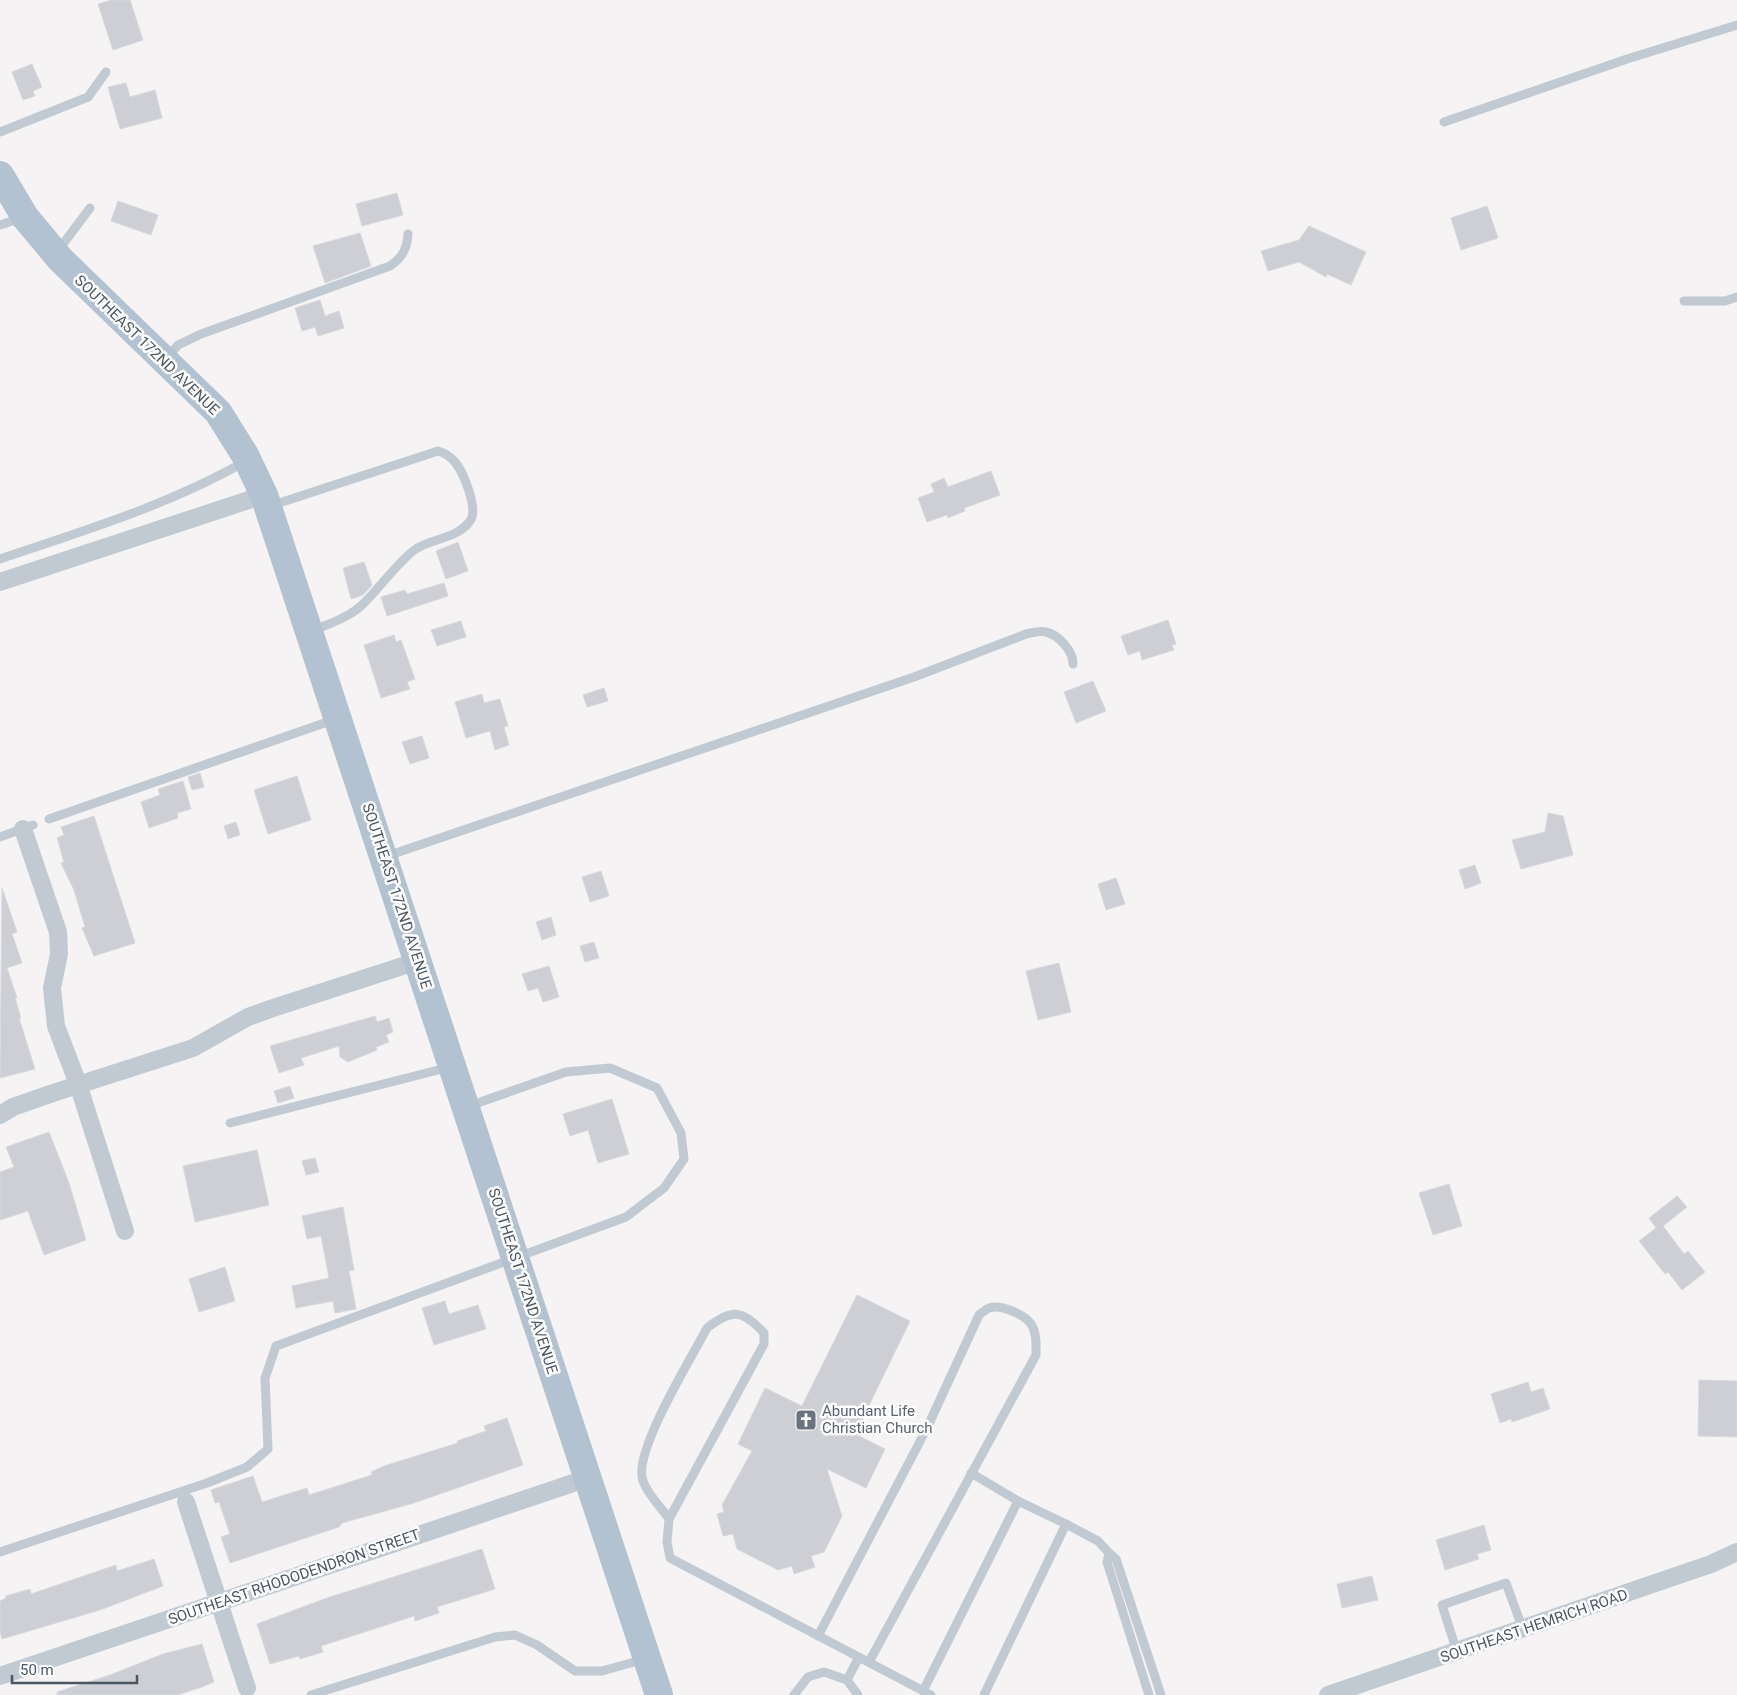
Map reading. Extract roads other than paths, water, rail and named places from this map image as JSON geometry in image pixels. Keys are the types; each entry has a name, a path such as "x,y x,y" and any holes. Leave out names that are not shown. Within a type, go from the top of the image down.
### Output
{"main road":[{"name":"SOUTHEAST 172ND AVENUE","path":"0,175 13,221 55,254 87,287 166,359 218,412 248,460 266,501 659,1695"}],"street":[{"path":"0,582 266,501"},
{"path":"28,827 58,932 59,954 52,988 54,1016 125,1231"},
{"path":"0,1115 13,1107 78,1084 193,1048 248,1017 270,1008 418,961"},
{"name":"SOUTHEAST RHODODENDRON STREET","path":"0,1676 588,1478"},
{"path":"186,1502 247,1688"},
{"name":"SOUTHEAST HEMRICH ROAD","path":"1328,1695 1523,1630 1711,1564 1737,1552"}],"lane":[{"path":"1444,122 1627,59 1737,25"},
{"path":"0,132 88,97 106,72"},
{"path":"55,254 90,208"},
{"path":"166,359 178,345 201,334 390,266 400,260 408,234"},
{"path":"1684,301 1725,301 1737,296"},
{"path":"266,501 438,451 447,454 456,462 468,490 474,509 471,521 456,533 416,549 361,606 335,622 310,632"},
{"path":"0,559 175,498 210,482 248,460"},
{"path":"384,857 914,677 1026,634 1045,631 1059,638 1073,658 1073,664"},
{"path":"49,819 338,718"},
{"path":"0,837 28,827"},
{"path":"230,1122 453,1066"},
{"path":"0,1552 247,1467 268,1448 265,1378 276,1346 626,1216 664,1188 684,1158 682,1133 657,1088 610,1068 566,1072 466,1107"},
{"path":"818,1636 927,1428 979,1315 989,1308 1002,1308 1024,1317 1031,1324 1036,1336 1036,1355 869,1662"},
{"path":"670,1519 643,1481 641,1468 647,1443 707,1328 722,1317 732,1313 746,1316 764,1333 764,1344 670,1519 667,1542 670,1558 927,1693 1018,1501"},
{"path":"971,1473 1018,1501 1098,1541 1116,1559 1161,1695"},
{"path":"984,1695 1066,1524"},
{"path":"1109,1553 1107,1562 1149,1695"},
{"path":"1457,1652 1442,1605 1506,1583 1523,1630"},
{"path":"311,1695 495,1637 515,1635 537,1645 575,1671 602,1671 647,1658"},
{"path":"847,1680 859,1657"},
{"path":"794,1695 808,1677 824,1672 847,1680 858,1695"}],"place":[{"name":"Abundant Life Christian Church","path":"806,1420"}]}
